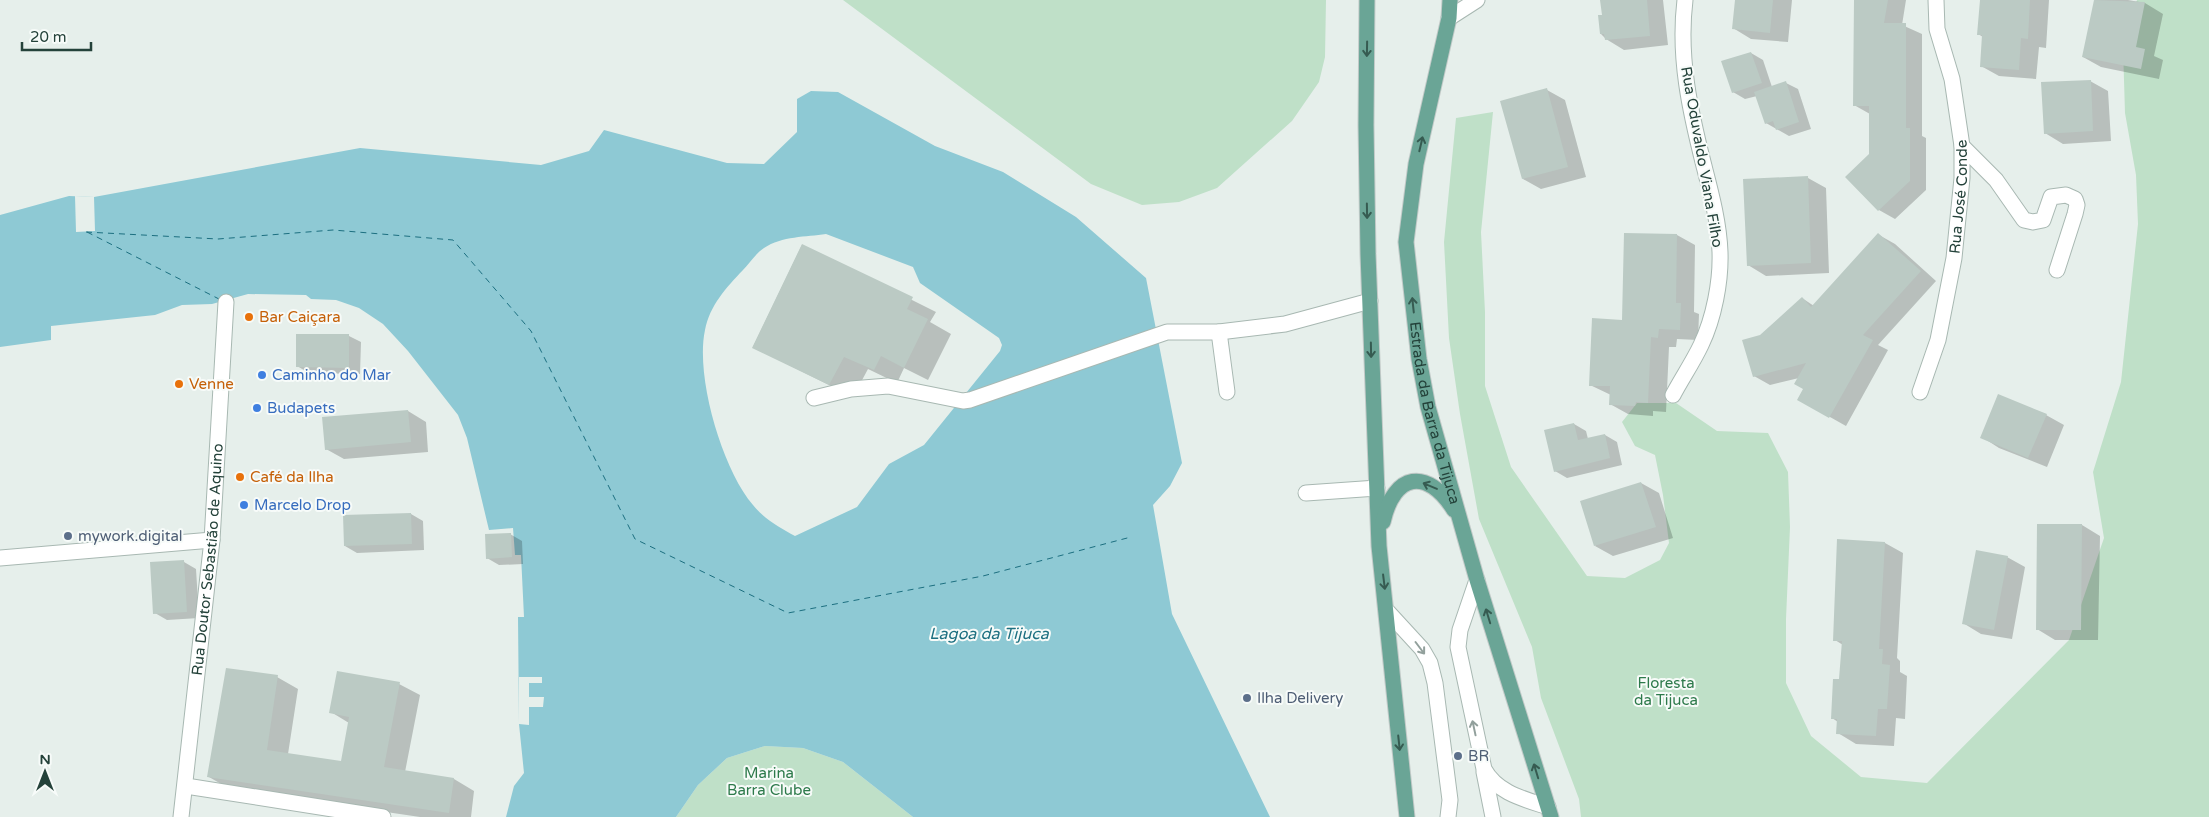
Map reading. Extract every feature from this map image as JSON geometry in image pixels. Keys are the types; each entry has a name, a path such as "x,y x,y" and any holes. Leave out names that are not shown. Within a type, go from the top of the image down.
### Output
{"main road":[{"path":"1368,0 1366,125 1379,546 1388,612 1407,817"},
{"name":"Estrada da Barra da Tijuca","path":"1450,0 1449,18 1416,164 1406,242 1419,359 1428,407 1476,580 1550,812"},
{"path":"1379,546 1389,501 1398,488 1412,482 1434,487 1450,504 1461,522"}],"street":[{"path":"1449,18 1477,0"},
{"name":"Rua Oduvaldo Viana Filho","path":"1673,395 1702,344 1713,308 1719,277 1720,251 1713,203 1692,118 1684,74 1682,20 1685,0"},
{"name":"Rua José Conde","path":"1920,392 1938,340 1954,258 1962,178 1962,146 1952,79 1937,29 1936,0"},
{"path":"1962,146 1996,180 2024,220 2033,222 2043,220 2051,197 2066,195 2075,199 2077,205 2075,214 2057,270"},
{"path":"814,398 852,389 888,386 963,401 1167,332 1219,332 1285,324 1370,301"},
{"name":"Rua Doutor Sebastião de Aquino","path":"181,817 186,786 212,540 226,302"},
{"path":"1219,332 1227,392"},
{"path":"1306,493 1377,488"},
{"path":"0,558 212,540"},
{"path":"1476,580 1460,630 1458,647 1493,817"},
{"path":"1388,612 1422,648 1433,672 1450,800 1448,817"},
{"path":"1484,769 1493,782 1503,789 1550,812"},
{"path":"186,786 383,817"}],"green space":[{"path":"843,0 1326,0 1325,57 1319,82 1292,121 1217,188 1179,202 1142,205 1091,184"},
{"name":"Floresta da Tijuca","path":"2137,0 2209,0 2209,817 1581,817 1579,799 1541,698 1532,647 1479,519 1460,414 1449,338 1444,242 1456,118 1493,112 1481,232 1485,312 1485,386 1511,467 1587,576 1625,578 1660,560 1669,543 1663,495 1655,455 1635,446 1622,422 1637,403 1676,403 1717,431 1768,433 1788,472 1790,527 1786,619 1786,683 1811,736 1861,777 1927,783 2069,640 2104,538 2093,472 2121,382 2138,224 2136,175 2125,113 2123,47"},
{"name":"Marina Barra Clube","path":"765,746 803,748 843,762 913,817 676,817 698,785 727,758"}],"water":[{"name":"Lagoa da Tijuca","path":"811,91 838,92 935,146 1003,172 1076,217 1146,278 1182,463 1170,486 1153,505 1172,614 1270,817 913,817 843,762 803,748 765,746 727,758 698,785 676,817 506,817 514,786 524,773 519,724 518,617 524,617 521,555 515,555 513,528 489,530 467,438 458,415 408,351 383,324 359,308 336,300 311,299 306,295 248,294 212,304 182,305 155,315 51,326 51,340 0,347 0,215 69,196 94,197 360,148 541,165 589,151 604,130 727,163 764,164 797,132 797,99","holes":["826,234 913,267 920,283 999,338 1002,345 1000,351 924,445 889,464 857,507 795,536 767,519 757,510 731,469 714,421 704,372 703,349 707,321 725,290 758,253 778,241"]}],"pier":[{"path":"75,196 94,197 95,231 76,232"},
{"path":"519,677 542,677 542,683 529,683 529,697 544,697 543,707 529,707 529,725 519,724"}],"building":[{"path":"1600,0 1647,0 1650,36 1605,40 1604,34 1600,34 1598,15 1602,15"},
{"path":"1735,0 1773,0 1770,33 1732,29"},
{"path":"1854,0 1888,0 1884,23 1906,23 1906,128 1910,128 1910,181 1878,211 1845,177 1869,154 1869,106 1853,106"},
{"path":"1980,0 2030,0 2028,39 2021,38 2019,70 1980,67 1982,35 1977,35"},
{"path":"2094,0 2145,2 2136,47 2145,49 2141,69 2082,57"},
{"path":"1751,52 1762,83 1732,93 1721,61"},
{"path":"2091,80 2093,131 2044,134 2041,82"},
{"path":"1786,81 1799,122 1776,130 1773,121 1765,124 1754,92"},
{"path":"1547,88 1568,167 1522,179 1500,101"},
{"path":"1808,176 1811,263 1747,266 1743,179"},
{"path":"1624,233 1677,234 1676,303 1681,303 1680,330 1659,329 1658,338 1651,337 1648,403 1636,402 1635,406 1609,405 1610,386 1589,386 1592,318 1622,320"},
{"path":"1878,233 1921,271 1863,335 1873,340 1829,418 1797,400 1803,389 1794,384 1806,363 1753,377 1742,340 1760,335 1802,297 1811,307"},
{"path":"802,244 913,297 907,309 928,319 904,368 881,356 874,370 844,357 829,385 752,348"},
{"path":"296,334 349,334 349,368 296,367"},
{"path":"1998,394 2047,414 2028,458 1980,438"},
{"path":"408,410 411,442 325,450 322,417"},
{"path":"1574,423 1578,440 1605,434 1610,458 1554,472 1544,430"},
{"path":"1641,482 1656,527 1594,546 1580,501"},
{"path":"411,513 412,544 344,546 343,515"},
{"path":"2037,524 2082,524 2081,630 2036,630"},
{"path":"511,533 512,557 486,559 485,534"},
{"path":"1837,539 1885,542 1879,649 1883,649 1882,664 1890,665 1887,709 1878,709 1876,736 1836,734 1837,719 1831,719 1833,679 1839,679 1842,641 1833,641"},
{"path":"1976,550 2008,556 1994,630 1962,624"},
{"path":"184,560 187,612 153,614 150,562"},
{"path":"226,668 278,675 267,750 341,761 349,717 329,713 337,671 400,682 384,767 454,778 449,813 207,777"}],"ferry route":[{"path":"86,232 218,239 333,230 453,240 531,331 635,539 788,613 983,576 1131,537"},
{"path":"87,232 219,299"}],"place":[{"name":"Bar Caiçara","path":"249,317"},
{"name":"Caminho do Mar","path":"262,375"},
{"name":"Venne","path":"179,384"},
{"name":"Budapets","path":"257,408"},
{"name":"Café da Ilha","path":"240,477"},
{"name":"Marcelo Drop","path":"244,505"},
{"name":"mywork.digital","path":"68,536"},
{"name":"Ilha Delivery","path":"1247,698"},
{"name":"BR","path":"1458,756"}]}
